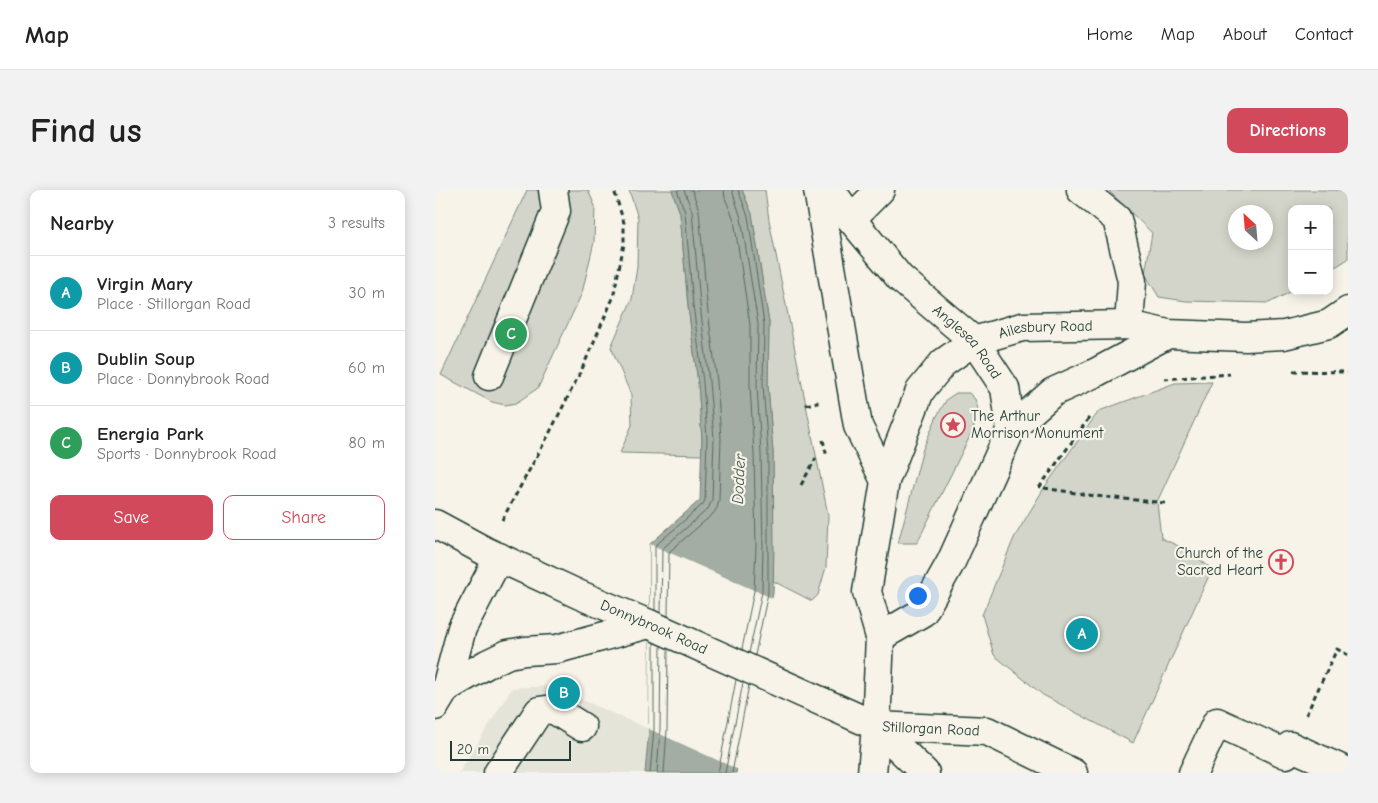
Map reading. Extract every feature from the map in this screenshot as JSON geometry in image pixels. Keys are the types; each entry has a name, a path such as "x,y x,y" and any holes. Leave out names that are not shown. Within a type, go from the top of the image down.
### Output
{"main road":[{"path":"489,376 556,211 553,190"},
{"path":"819,190 858,426 885,481 867,592 880,637 872,773"},
{"name":"Anglesea Road","path":"831,190 851,219 900,278 974,341 1005,388 1011,429"},
{"path":"851,219 880,190"},
{"path":"1081,190 1117,219 1132,281 1129,325"},
{"name":"Ailesbury Road","path":"885,481 920,391 943,363 974,341 1022,327 1129,325 1169,334 1246,337 1284,335 1329,324 1348,312"},
{"path":"880,637 923,612 951,562 1011,429 1053,392 1095,373 1169,334"},
{"name":"Donnybrook Road","path":"435,524 580,595 876,726"},
{"path":"440,697 462,628 499,557"},
{"path":"440,697 487,664 508,654 557,649 649,624"},
{"path":"498,773 539,712 553,709 582,727"},
{"path":"1193,773 1217,722 1286,754 1290,746 1348,772"},
{"name":"Stillorgan Road","path":"876,726 925,773"},
{"name":"Stillorgan Road","path":"876,726 987,731 1073,773"}],"path":[{"path":"549,436 582,370 613,298 625,244 624,223 614,190"},
{"path":"1290,371 1348,372"},
{"path":"1157,381 1166,378 1233,374"},
{"path":"1093,413 1042,488 1165,504"},
{"path":"801,485 816,458"},
{"path":"1290,746 1337,649 1348,655"}],"shaded area":[{"path":"527,190 588,190 595,206 594,242 582,293 538,388 516,403 505,405 492,402 441,375"},
{"path":"629,190 672,190 680,213 688,306 698,383 702,455 620,453 632,425 631,395 611,347 632,299 637,267 638,218"},
{"path":"742,190 765,190 769,220 828,515 826,567 818,595 812,601 773,581 773,453 768,385 769,323 752,214"},
{"path":"1108,190 1348,190 1348,259 1333,268 1333,205 1288,205 1288,293 1269,303 1186,301 1159,297 1145,274 1152,233"},
{"path":"1212,382 1157,502 1161,538 1187,550 1212,569 1133,743 1043,695 994,655 982,615 1014,538 1044,488 1099,411 1175,383"},
{"path":"956,393 969,393 975,399 978,409 973,430 917,543 898,543 923,449 937,416 947,399"},
{"path":"550,686 649,729 645,773 459,773 512,688"}],"water":[{"name":"Dodder","path":"672,190 742,190 752,214 769,323 768,385 773,453 773,593 736,773 645,773 649,729 650,544 700,500 702,439 698,383 688,306 680,213"}],"pier":[{"path":"650,544 774,599 739,770 649,729"}],"place":[{"name":"Energia Park","path":"511,334"},
{"name":"The Arthur Morrison Monument","path":"953,425"},
{"name":"Church of the Sacred Heart","path":"1281,562"},
{"name":"Virgin Mary","path":"1082,634"},
{"name":"Dublin Soup","path":"564,693"}]}
